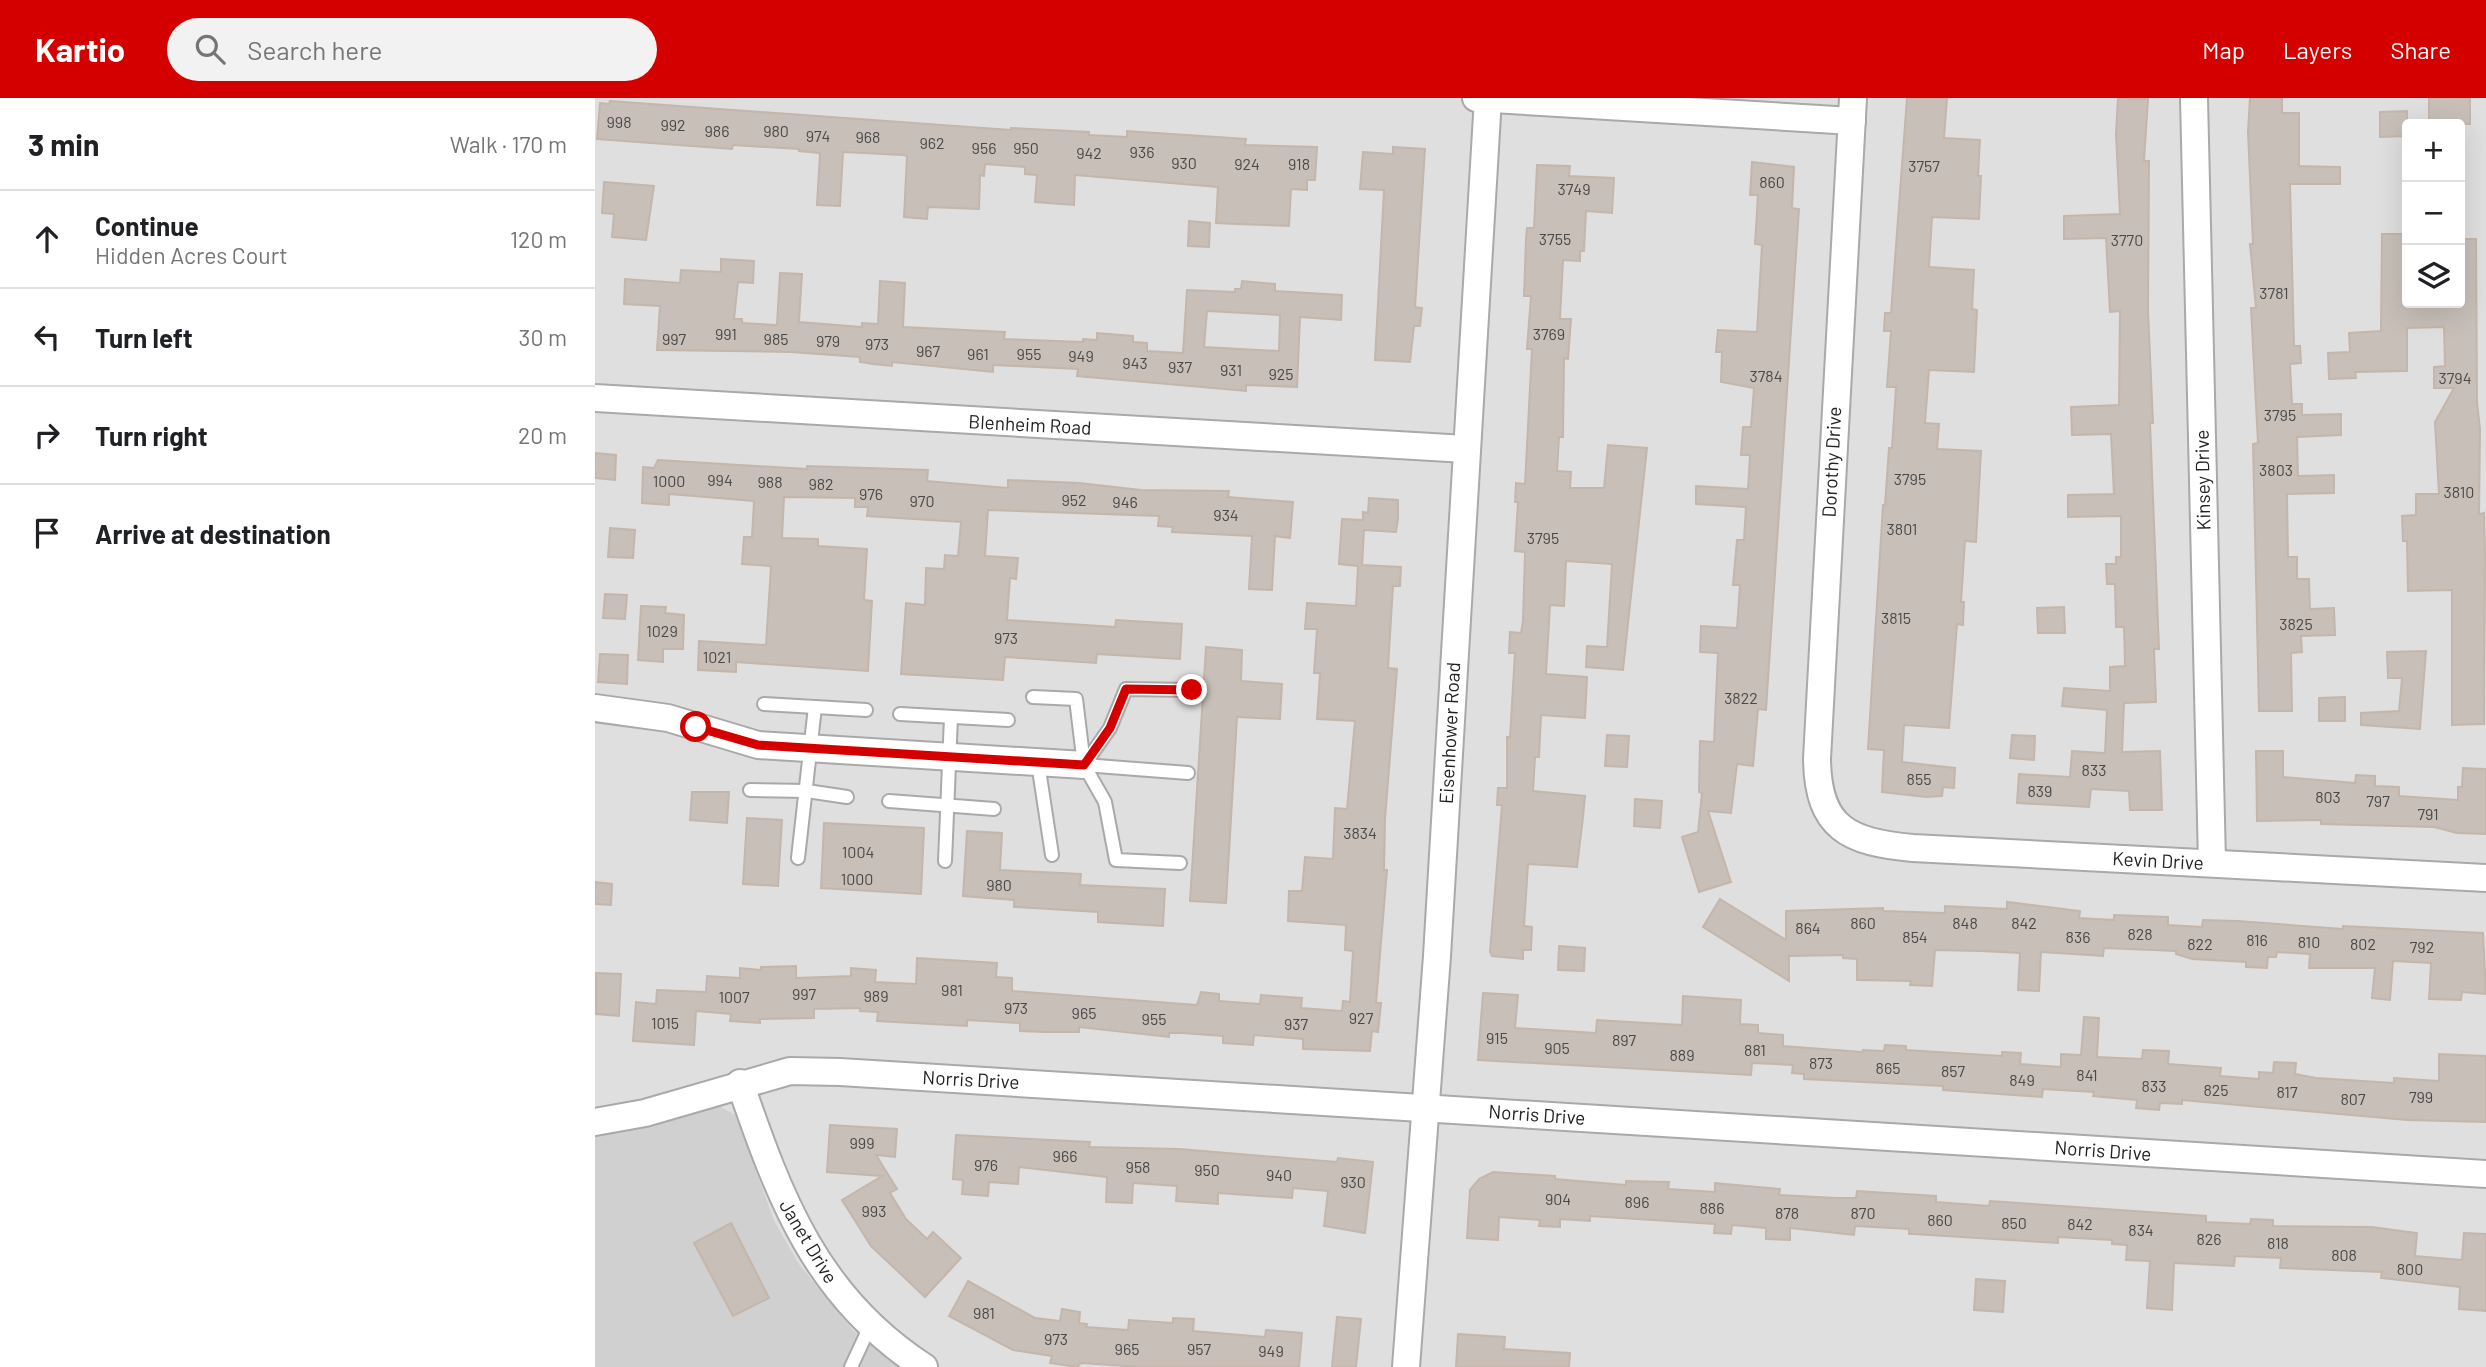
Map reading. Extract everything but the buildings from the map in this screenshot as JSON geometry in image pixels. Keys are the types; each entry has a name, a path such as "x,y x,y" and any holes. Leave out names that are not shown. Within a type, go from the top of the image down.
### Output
{"street":[{"path":"1476,98 1852,109"},
{"name":"Eisenhower Road","path":"1406,1367 1427,1107 1487,98"},
{"name":"Kinsey Drive","path":"2194,98 2212,862"},
{"name":"Dorothy Drive","path":"1834,823 1822,804 1817,759 1852,109"},
{"name":"Blenheim Road","path":"595,398 1466,449"},
{"path":"595,708 668,718 758,745 811,751 1084,765"},
{"name":"Kevin Drive","path":"1834,823 1863,839 1889,846 2486,878"},
{"name":"Norris Drive","path":"595,1122 645,1112 790,1071 840,1072 2486,1174"},
{"name":"Janet Drive","path":"740,1083 789,1215 845,1300 925,1367"}],"lane":[{"path":"1084,765 1110,728 1126,689 1192,690"},
{"path":"1033,697 1076,699 1084,765 1105,802 1116,860 1180,863"},
{"path":"764,704 866,710"},
{"path":"798,858 815,707"},
{"path":"900,714 1008,720"},
{"path":"945,861 951,717"},
{"path":"1038,763 1052,855"},
{"path":"1084,765 1188,773"},
{"path":"750,790 807,791 847,797"},
{"path":"889,802 994,809"},
{"path":"851,1367 871,1324"}],"shaded area":[{"path":"595,98 2486,98 2486,1367 903,1367 853,1330 799,1264 774,1220 754,1172 595,1132"},
{"path":"721,1107 735,1115 774,1220 799,1264 853,1330 903,1367 595,1367 595,1132"}],"route":[{"path":"696,727 731,740 811,751 1084,765 1110,728 1126,689 1192,690"}]}
